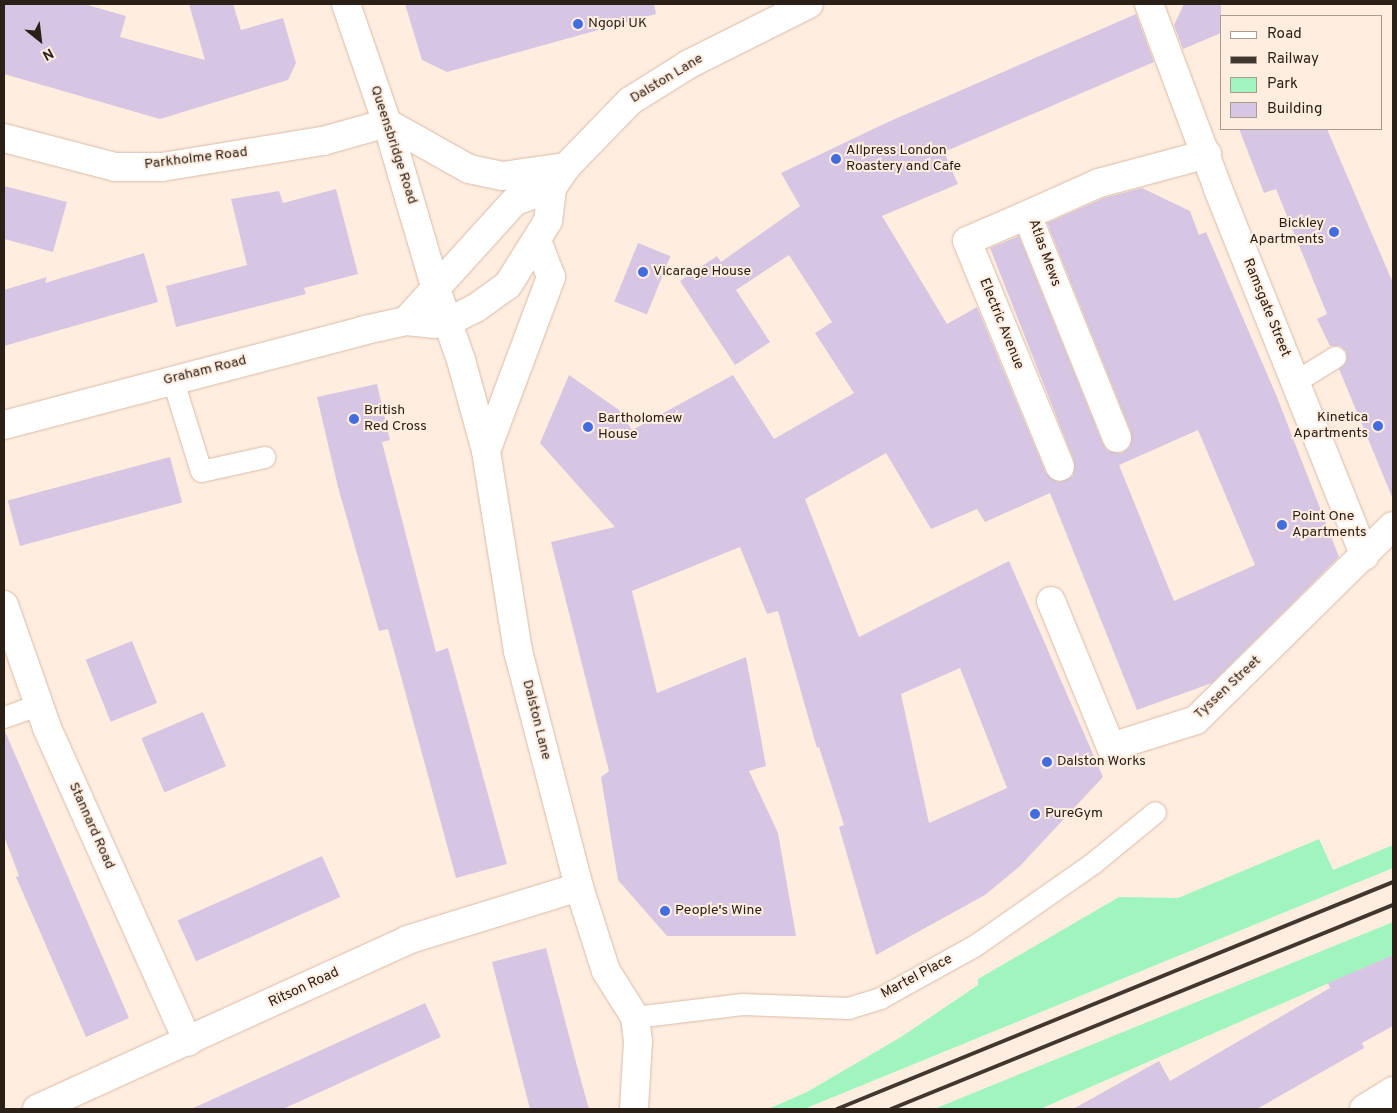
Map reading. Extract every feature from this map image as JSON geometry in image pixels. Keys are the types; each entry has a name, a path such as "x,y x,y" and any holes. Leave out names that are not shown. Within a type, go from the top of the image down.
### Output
{"street":[{"name":"Queensbridge Road","path":"346,4 387,123 436,288"},
{"name":"Dalston Lane","path":"634,1109 638,1041 635,1017 606,971 579,886 518,650 486,451 448,322 436,288 514,201 559,178 630,101 689,64 809,4"},
{"name":"Ramsgate Street","path":"1149,4 1366,556"},
{"name":"Parkholme Road","path":"4,138 115,167 162,167 323,141 387,123"},
{"path":"387,123 469,169 502,176 559,178 548,221 508,285 492,298 448,322"},
{"name":"Atlas Mews","path":"1117,438 1027,216 1099,183 1207,154"},
{"name":"Electric Avenue","path":"1027,216 967,241 1060,467"},
{"path":"486,451 551,277 537,241"},
{"path":"406,321 436,288"},
{"name":"Graham Road","path":"4,424 172,378 406,321 434,324 448,322"},
{"name":"Tyssen Street","path":"1051,601 1112,747 1196,720 1366,556 1393,526"},
{"name":"Stannard Road","path":"4,605 38,704 188,1042"},
{"name":"Ritson Road","path":"37,1109 188,1042 407,940 579,886"},
{"path":"1364,1109 1393,1091"}],"lane":[{"path":"1296,381 1335,357"},
{"path":"172,378 201,472 264,457"},
{"path":"4,717 38,704"},
{"name":"Martel Place","path":"635,1017 742,1004 848,1008 880,998 974,946 1093,864 1155,812"}],"green space":[{"path":"1319,839 1333,870 1393,845 1393,868 804,1109 768,1109 807,1092 901,1037 978,985 978,979 1119,897 1178,898"},
{"path":"1393,922 1393,955 1040,1109 934,1109"}],"building":[{"path":"4,4 84,4 126,16 120,37 205,60 189,4 233,4 241,30 283,18 296,63 288,80 160,119 4,74"},
{"path":"405,4 654,4 656,14 447,72 422,60"},
{"path":"1184,4 1221,4 1220,33 1183,49 1174,25"},
{"path":"1136,14 1154,62 944,152 958,184 882,216 947,324 977,307 1046,473 1058,482 1073,476 1074,461 990,248 1019,236 1103,444 1108,451 1122,453 1130,447 1131,432 1047,223 1104,198 1142,188 1190,211 1199,235 1206,232 1277,397 1339,557 1212,683 1137,710 1050,493 985,522 977,509 931,529 886,453 805,499 859,637 1009,561 1103,777 1020,866 985,895 876,955 839,827 844,825 819,747 817,748 778,611 767,614 740,547 632,591 657,693 746,657 766,766 749,771 778,833 796,936 667,936 618,880 601,777 609,771 551,542 615,527 540,443 569,375 619,410 632,430 733,375 774,439 854,393 815,333 832,322 789,255 736,290 770,342 735,365 680,281 717,256 721,262 800,206 781,173 888,122","holes":["1198,430 1255,565 1174,601 1119,465","960,668 1007,788 929,823 901,694"]},
{"path":"1239,130 1327,130 1393,283 1393,499 1339,369 1346,362 1346,351 1340,346 1330,346 1317,319 1327,314 1276,189 1264,193"},
{"path":"4,186 67,202 53,252 4,239"},
{"path":"336,189 358,274 304,288 306,294 176,327 166,286 247,265 231,199 279,191 283,203"},
{"name":"Vicarage House","path":"638,243 670,256 647,315 614,301"},
{"path":"144,253 158,302 4,346 4,290 47,277 45,283"},
{"path":"377,384 390,440 382,442 436,652 448,648 507,864 456,878 388,629 379,631 338,487 317,397"},
{"path":"170,457 182,502 20,546 8,500"},
{"path":"132,641 157,703 111,722 86,660"},
{"path":"203,712 226,766 164,792 141,738"},
{"path":"4,729 129,1018 86,1037 16,877 19,876 4,836"},
{"path":"322,856 340,897 196,961 178,920"},
{"path":"546,948 589,1109 530,1109 492,962"},
{"path":"1393,955 1393,1026 1362,1043 1364,1048 1257,1109 1073,1109 1159,1061 1170,1081 1330,988 1328,983"},
{"path":"425,1003 441,1037 283,1109 191,1109"}],"railway":[{"path":"837,1109 1393,882"},
{"path":"891,1109 1393,905"}],"place":[{"name":"Ngopi UK","path":"578,24"},
{"name":"Allpress London Roastery and Cafe","path":"836,159"},
{"name":"Bickley Apartments","path":"1334,232"},
{"name":"Vicarage House","path":"643,272"},
{"name":"British Red Cross","path":"354,419"},
{"name":"Kinetica Apartments","path":"1378,426"},
{"name":"Bartholomew House","path":"588,427"},
{"name":"Point One Apartments","path":"1282,525"},
{"name":"Dalston Works","path":"1047,762"},
{"name":"PureGym","path":"1035,814"},
{"name":"People's Wine","path":"665,911"}]}
